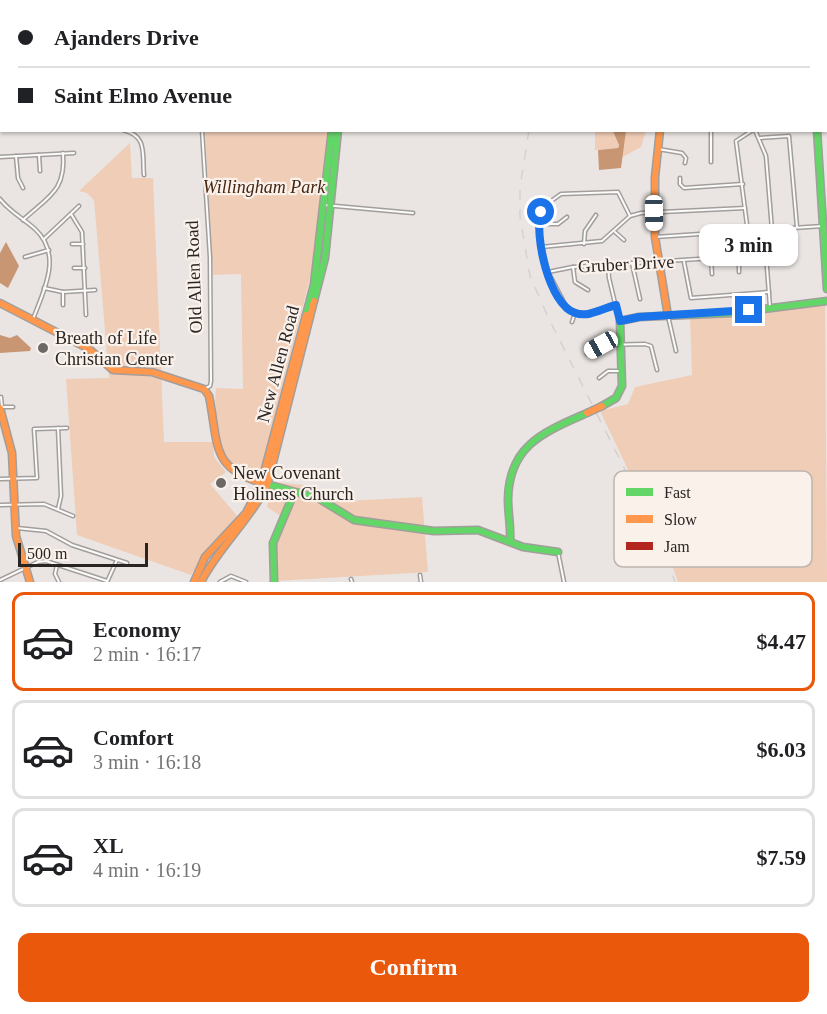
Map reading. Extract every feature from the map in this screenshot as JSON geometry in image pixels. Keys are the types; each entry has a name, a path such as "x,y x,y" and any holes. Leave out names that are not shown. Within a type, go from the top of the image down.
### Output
{"street":[{"path":"130,132 141,141 144,175"},
{"name":"Old Allen Road","path":"202,132 210,257 207,388"},
{"name":"New Allen Road","path":"194,582 205,557 246,513 264,485 314,285 328,205 332,132"},
{"name":"New Allen Road","path":"201,582 221,547 255,510 290,401 318,294 338,132"},
{"path":"660,132 654,213 655,237 657,260 676,351"},
{"path":"711,132 711,162"},
{"path":"751,132 736,141 751,255"},
{"path":"756,132 766,156 772,230"},
{"path":"817,132 824,195 823,226 827,289"},
{"path":"760,138 789,136 797,228"},
{"path":"658,149 682,153 685,163"},
{"path":"23,220 59,186 64,171 63,153"},
{"path":"0,157 74,153"},
{"path":"39,155 40,171"},
{"path":"16,156 18,178 23,188"},
{"path":"680,178 681,187 743,184"},
{"path":"616,305 591,314 575,313 561,302 548,272 537,224 547,204 561,195 618,192 630,216"},
{"path":"538,198 547,204"},
{"path":"0,199 44,239 49,250 51,267 33,320"},
{"path":"328,205 412,213"},
{"path":"44,239 79,207"},
{"path":"541,247 602,241 615,232 630,216 745,208"},
{"path":"71,214 81,227 86,315"},
{"path":"584,244 585,231 596,215"},
{"path":"537,224 558,224 567,217"},
{"path":"655,237 823,226"},
{"path":"615,232 624,240"},
{"path":"72,244 83,244"},
{"path":"25,256 49,250"},
{"name":"Gruber Drive","path":"548,272 573,267 657,260 684,262 777,254"},
{"path":"766,255 770,307"},
{"path":"739,257 740,272"},
{"path":"711,260 712,274"},
{"path":"684,262 690,298 769,292"},
{"path":"632,263 639,299"},
{"path":"510,541 507,500 510,471 515,458 541,433 602,406 619,394 622,371 620,321 609,278 608,264"},
{"path":"573,267 575,282 588,290"},
{"path":"74,268 85,268"},
{"path":"44,288 63,292 95,290"},
{"path":"63,292 63,305"},
{"path":"620,321 732,313 827,301"},
{"path":"0,303 89,350 113,370 152,372 207,388 222,460 229,469 264,485 318,498 354,520 434,531 478,530 523,547 558,552 564,582"},
{"path":"572,322 575,313"},
{"path":"587,354 601,345 651,346 657,370"},
{"path":"599,378 608,371 622,371"},
{"path":"286,391 285,398 290,401"},
{"path":"1,397 1,408 12,453 15,528 24,569 30,582"},
{"path":"1,408 13,407"},
{"path":"58,428 61,496 58,508"},
{"path":"0,480 37,478 34,429 67,428"},
{"path":"274,582 273,544 277,530 289,511 294,493"},
{"path":"0,505 44,504 73,516"},
{"path":"15,528 46,531 72,545 127,563"},
{"path":"0,580 41,561 107,582 117,560"},
{"path":"57,565 55,574 59,582"},
{"path":"420,575 421,582"},
{"path":"220,582 227,577 246,582"}],"green space":[{"name":"Willingham Park","path":"205,132 328,132 312,270 259,479 233,466 222,451 219,440 215,407 216,388 243,389 241,274 213,275"},
{"path":"595,132 614,132 619,140 618,148 595,150"},
{"path":"625,132 646,132 641,147 621,158"},
{"path":"130,143 132,178 153,178 164,442 213,442 214,457 226,472 210,484 238,517 209,546 191,575 77,535 66,379 109,378 94,200 87,193 79,191"},
{"path":"825,303 827,582 678,582 673,567 812,567 812,471 629,471 600,411 628,404 635,387 692,375 690,316"},
{"path":"273,482 315,486 329,497 347,501 422,497 428,572 277,581 274,547 287,520 267,507"}],"shaded area":[{"path":"613,132 626,132 621,168 599,170 598,150 618,148"},
{"path":"6,242 19,266 8,288 0,283 0,253"},
{"path":"0,335 10,338 17,335 31,348 30,351 0,353"}],"railway":[{"path":"529,132 520,187 520,217 530,276 548,317 626,471"},
{"path":"670,567 675,582"}],"traffic: fast":[{"path":"306,315 314,284 332,132"},
{"path":"314,301 325,258 338,132"},
{"path":"817,132 827,289"},
{"path":"602,406 616,398 622,386 620,321 639,317 732,313 827,301"},
{"path":"510,541 508,499 510,481 522,453 543,434 587,413"},
{"path":"266,484 318,498 354,520 434,531 478,530 523,547 558,552"},
{"path":"274,582 273,543 294,493"}],"traffic: slow":[{"path":"660,132 655,177 655,237 668,316"},
{"path":"201,582 216,557 252,511 267,486 314,301"},
{"path":"0,303 89,349 113,370 152,372 204,389 209,396 220,453 226,463 248,478 266,484"},
{"path":"194,582 205,557 246,513 261,484 306,315"},
{"path":"587,413 602,406"},
{"path":"0,408 12,453 16,536 30,582"}],"place":[{"name":"Breath of Life Christian Center","path":"43,348"},
{"name":"New Covenant Holiness Church","path":"221,483"}],"route":[{"path":"541,212 537,224 552,285 561,302 575,313 591,314 616,305 620,321 639,317 732,313 749,310"}]}
